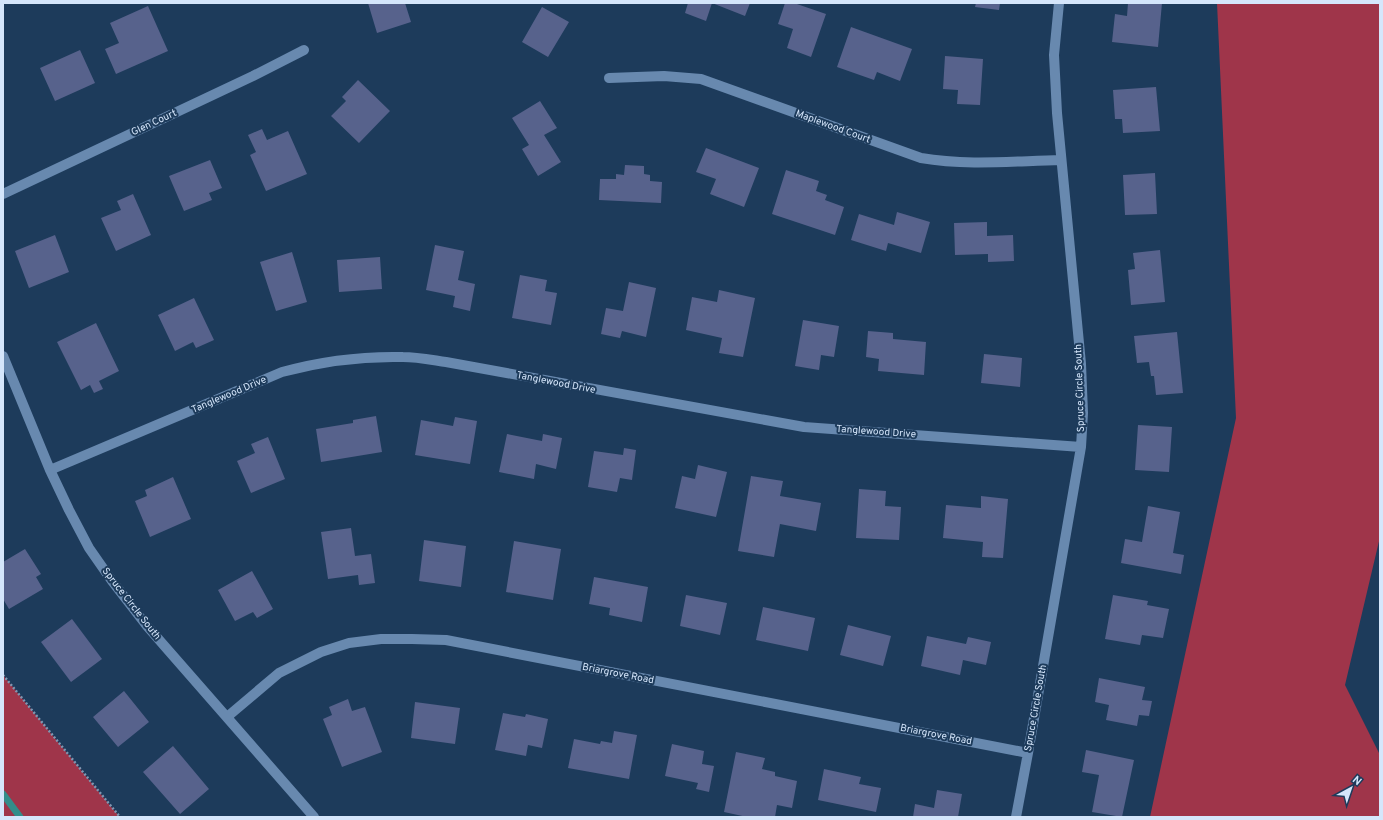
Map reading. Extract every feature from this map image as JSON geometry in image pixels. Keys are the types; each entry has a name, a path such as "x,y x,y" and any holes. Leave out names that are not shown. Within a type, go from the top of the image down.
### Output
{"street":[{"name":"Spruce Circle South","path":"1016,817 1081,447 1083,413 1081,364 1056,113 1054,55 1059,3"},
{"name":"Glen Court","path":"3,194 253,76 304,50"},
{"name":"Maplewood Court","path":"609,78 664,76 701,79 921,158 959,162 1060,160"},
{"name":"Spruce Circle South","path":"3,356 50,470 68,510 89,548 112,581 147,626 314,817"},
{"name":"Tanglewood Drive","path":"50,470 282,372 312,364 360,358 405,357 446,362 804,427 1081,447"},
{"name":"Briargrove Road","path":"227,717 279,673 321,652 349,643 380,639 412,638 446,640 1028,753"}],"path":[{"path":"3,675 120,817"}],"shaded area":[{"path":"1217,3 1380,3 1380,537 1345,685 1380,755 1380,817 1150,817 1236,418"},
{"path":"3,675 113,809 120,817 3,817"}],"building":[{"path":"368,3 405,3 411,22 377,33"},
{"path":"688,3 712,3 706,21 685,13"},
{"path":"712,3 750,3 745,16"},
{"path":"785,3 794,3 826,14 811,57 787,48 793,29 778,24"},
{"path":"976,3 1000,3 999,10 975,7"},
{"path":"1128,3 1162,3 1158,47 1112,42 1115,14 1127,16"},
{"path":"148,6 168,51 116,74 105,49 119,43 110,23"},
{"path":"542,7 569,22 548,57 522,42"},
{"path":"851,27 912,49 900,81 877,72 874,80 837,67"},
{"path":"80,50 95,83 55,101 40,68"},
{"path":"945,56 983,59 980,105 957,104 958,90 943,89"},
{"path":"358,80 390,111 359,143 331,116 346,101 342,97"},
{"path":"1156,87 1160,131 1123,133 1122,119 1115,119 1113,90"},
{"path":"540,101 557,128 544,135 561,162 538,176 522,149 529,145 512,118"},
{"path":"262,129 267,140 288,131 307,174 266,191 250,155 256,152 248,135"},
{"path":"706,148 759,168 744,207 710,194 716,179 696,172"},
{"path":"210,160 222,188 209,193 212,200 184,211 169,176"},
{"path":"625,165 644,166 644,174 650,175 650,181 662,182 661,203 599,200 600,179 616,179 616,174 624,175"},
{"path":"786,170 819,181 816,191 827,195 825,200 844,207 835,235 772,214"},
{"path":"1155,173 1157,214 1125,215 1123,175"},
{"path":"133,194 151,235 116,251 101,218 121,210 117,201"},
{"path":"897,212 930,222 921,253 888,243 886,251 851,240 859,214 894,225"},
{"path":"987,222 987,236 1013,235 1014,261 988,262 988,254 955,255 954,223"},
{"path":"55,235 69,272 29,288 15,251"},
{"path":"435,245 464,251 458,280 475,284 470,311 453,307 455,296 426,290"},
{"path":"1160,250 1165,302 1131,305 1128,270 1135,269 1133,253"},
{"path":"292,252 307,302 276,311 260,262"},
{"path":"380,257 382,289 339,292 337,260"},
{"path":"520,275 547,280 545,291 557,293 551,325 512,318"},
{"path":"629,282 656,288 646,337 622,331 620,338 601,334 606,308 623,311"},
{"path":"719,290 755,298 743,357 719,353 722,338 686,330 692,297 717,302"},
{"path":"194,298 214,340 196,348 193,342 175,351 158,315"},
{"path":"803,320 839,326 834,357 821,355 819,370 795,366"},
{"path":"96,323 119,371 99,381 103,389 94,393 90,385 81,390 57,342"},
{"path":"868,331 893,333 893,339 926,342 924,375 878,371 879,359 866,357"},
{"path":"1177,332 1183,393 1156,395 1154,376 1151,376 1149,362 1137,363 1134,336"},
{"path":"984,354 1022,358 1020,387 981,383"},
{"path":"376,416 382,452 321,462 316,429 353,423 353,420"},
{"path":"455,417 477,421 470,464 415,455 421,420 453,426"},
{"path":"1138,425 1172,427 1169,472 1135,470"},
{"path":"507,434 542,441 543,434 562,438 556,469 536,464 534,479 499,472"},
{"path":"268,437 285,479 251,493 237,461 255,453 251,444"},
{"path":"624,448 636,450 632,480 620,478 617,492 588,487 594,451 623,455"},
{"path":"698,465 727,472 716,517 675,508 682,476 695,479"},
{"path":"751,476 783,481 780,496 821,503 816,531 780,524 774,557 738,551"},
{"path":"173,477 191,519 150,537 135,501 147,496 145,490"},
{"path":"859,489 886,491 885,506 901,507 899,540 856,538"},
{"path":"981,496 1008,499 1003,558 982,557 983,542 943,538 946,505 981,508"},
{"path":"1148,506 1180,512 1173,553 1184,555 1181,574 1121,563 1125,539 1142,542"},
{"path":"351,528 355,556 371,554 375,583 359,585 358,575 328,579 321,532"},
{"path":"424,540 466,546 461,587 419,581"},
{"path":"514,541 561,549 553,600 506,592"},
{"path":"25,549 41,574 36,577 43,589 9,609 3,599 3,562"},
{"path":"252,571 273,609 257,618 253,612 235,621 218,590"},
{"path":"594,577 648,587 642,622 609,615 610,608 589,604"},
{"path":"686,595 727,603 720,635 680,626"},
{"path":"1113,595 1148,601 1147,605 1169,609 1163,638 1142,635 1140,645 1105,639"},
{"path":"763,607 815,618 808,651 756,640"},
{"path":"72,619 102,659 71,682 41,642"},
{"path":"848,625 891,636 883,666 840,655"},
{"path":"927,636 966,644 968,637 991,642 986,665 963,660 960,675 921,666"},
{"path":"1099,678 1145,687 1142,700 1152,701 1149,716 1139,715 1137,726 1106,720 1109,705 1095,702"},
{"path":"124,691 149,722 118,747 93,717"},
{"path":"348,699 352,711 365,707 382,752 342,767 323,719 332,715 329,707"},
{"path":"415,702 460,708 455,744 411,738"},
{"path":"503,713 525,717 526,714 548,719 542,748 528,745 526,756 495,750"},
{"path":"614,731 637,735 629,779 568,768 574,739 600,744 601,741 612,743"},
{"path":"672,744 704,751 702,764 714,766 709,792 696,789 698,783 665,776"},
{"path":"173,746 209,789 180,814 143,772"},
{"path":"1086,750 1134,760 1122,817 1092,812 1099,775 1082,772"},
{"path":"736,752 765,758 762,769 775,772 775,776 797,781 792,808 777,805 775,817 747,817 724,812"},
{"path":"824,769 861,777 859,784 881,788 876,812 818,800"},
{"path":"937,790 962,794 958,817 913,817 915,804 934,808"}],"waterway":[{"path":"3,794 20,817"}]}
